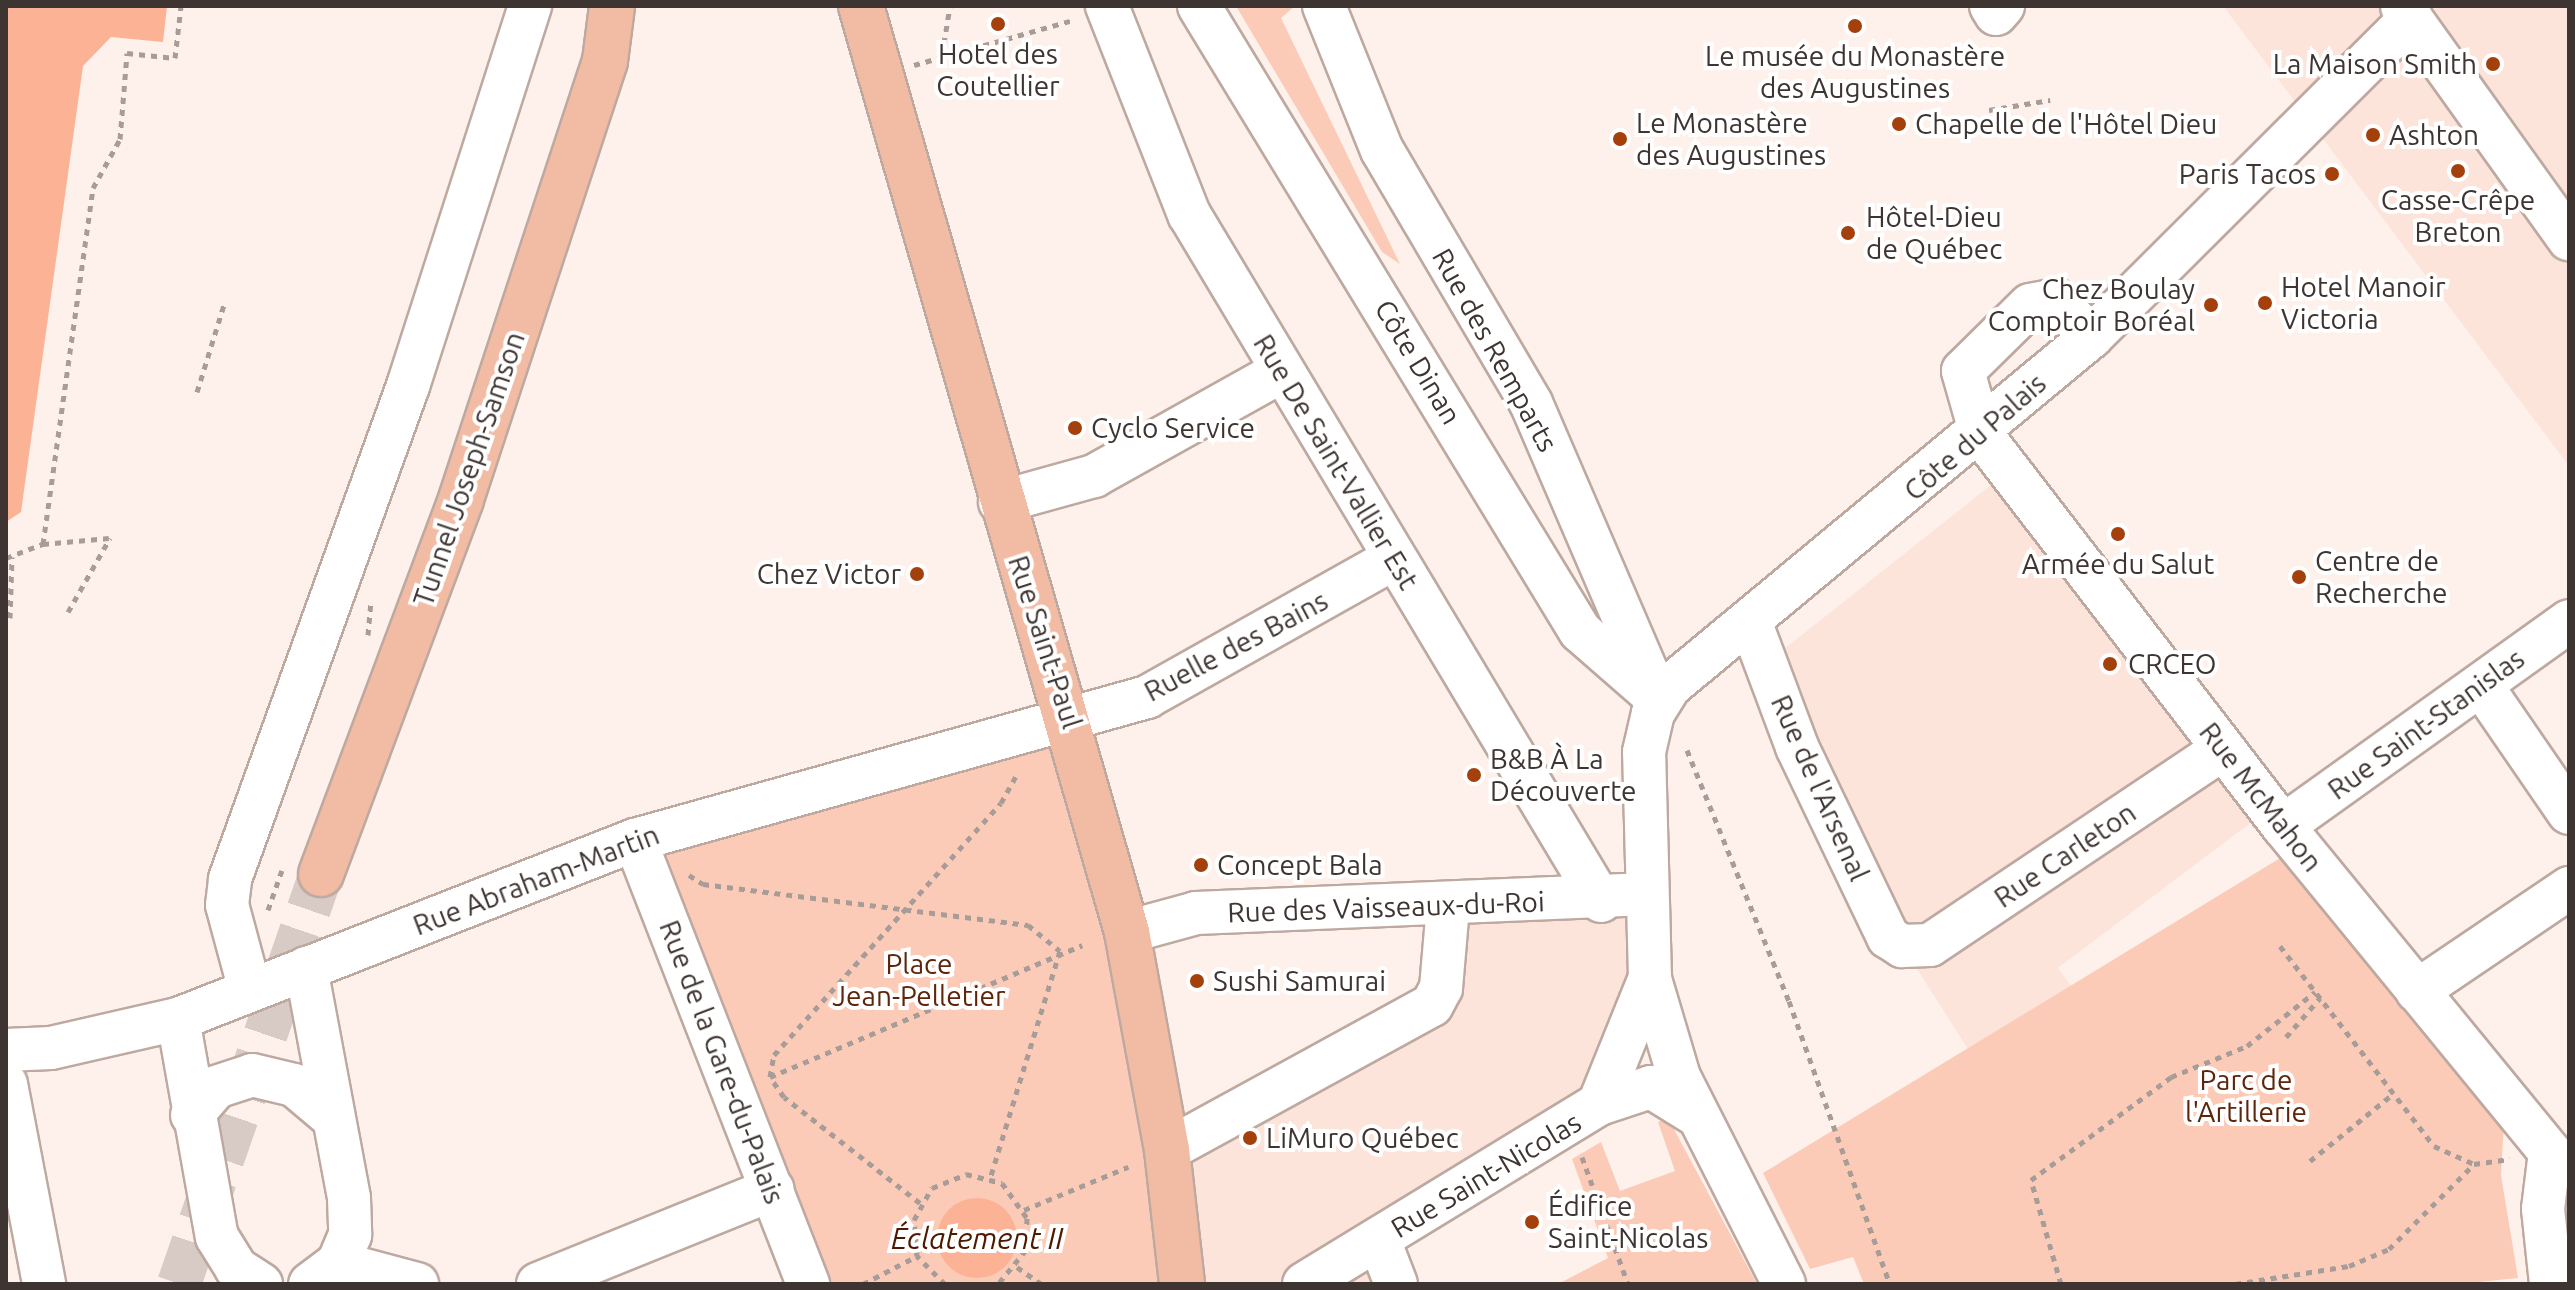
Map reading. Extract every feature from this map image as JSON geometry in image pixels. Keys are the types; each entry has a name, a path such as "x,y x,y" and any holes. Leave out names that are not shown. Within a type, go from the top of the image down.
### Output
{"main road":[{"name":"Tunnel Joseph-Samson","path":"321,874 461,499 605,61 612,6"},
{"name":"Tunnel Joseph-Samson","path":"605,61 643,6"},
{"name":"Rue Saint-Paul","path":"859,8 1000,502 1070,716 1127,932 1147,1158 1182,1284"}],"street":[{"path":"250,990 227,905 230,879 408,386 530,6"},
{"name":"Côte Dinan","path":"1199,6 1580,631 1658,699"},
{"name":"Rue des Remparts","path":"1324,6 1382,150 1531,403 1658,699"},
{"name":"Rue De Saint-Vallier Est","path":"1108,9 1182,200 1280,372 1601,901"},
{"path":"2407,12 2569,239"},
{"name":"Côte du Palais","path":"1658,699 1981,434 2091,337 2407,12"},
{"path":"1981,434 1963,371 2030,305 2056,300 2091,337"},
{"path":"1000,502 1094,476 1280,372"},
{"name":"Rue McMahon","path":"1981,434 2283,826 2417,991 2560,1151"},
{"name":"Ruelle des Bains","path":"1070,716 1147,697 1395,558"},
{"name":"Rue de l'Arsenal","path":"1750,621 1797,747 1888,937 1902,946"},
{"name":"Rue Saint-Stanislas","path":"2283,826 2569,621"},
{"path":"2481,685 2569,813"},
{"path":"1646,891 1644,752 1658,699"},
{"name":"Rue Abraham-Martin","path":"6,1050 51,1048 178,1019 635,840 1070,716"},
{"name":"Rue Carleton","path":"1902,946 1930,945 2223,749"},
{"name":"Rue de la Gare-du-Palais","path":"635,840 808,1284"},
{"path":"2417,991 2569,888"},
{"name":"Rue des Vaisseaux-du-Roi","path":"1127,932 1196,913 1601,901 1646,891"},
{"name":"Rue Saint-Nicolas","path":"1304,1284 1585,1115 1650,978 1646,891"},
{"path":"1147,1158 1432,1005 1441,988 1448,907"},
{"path":"306,968 331,1116 349,1198 350,1235 324,1273 417,1284"},
{"path":"1650,978 1662,1033 1698,1116 1784,1284"},
{"path":"178,1019 192,1115 217,1237 236,1268 261,1284"},
{"path":"192,1115 216,1087 252,1075 294,1085 331,1116"},
{"path":"6,1084 11,1136 44,1284"},
{"path":"1585,1115 1651,1087 1698,1116"},
{"path":"2551,1284 2543,1209 2560,1151"},
{"path":"538,1284 773,1189"},
{"path":"1379,1240 1396,1284"}],"path":[{"path":"43,544 93,188 120,139 127,53 175,58 181,6"},
{"path":"942,55 950,6"},
{"path":"879,78 942,55 1108,9"},
{"path":"1989,110 2050,100"},
{"path":"197,392 224,305"},
{"path":"10,618 9,558 43,544 110,538 68,612"},
{"path":"1687,750 1789,1001 1890,1284"},
{"path":"920,1203 784,1097 770,1077 774,1055 1001,803 1017,774"},
{"path":"685,872 703,884 1028,925 1060,951"},
{"path":"762,1081 1060,951 1082,945"},
{"path":"2280,946 2434,1146 2474,1164 2560,1151"},
{"path":"990,1178 1060,951"},
{"path":"2061,1284 2031,1180 2171,1077 2247,1046 2315,992"},
{"path":"2286,1037 2320,998"},
{"path":"2310,1161 2393,1094"},
{"path":"1585,1115 1628,1284"},
{"path":"1024,1210 1147,1158"},
{"path":"2235,1284 2349,1266 2389,1249 2474,1164"},
{"path":"945,1284 917,1256 914,1220 920,1203 948,1179 990,1178 1024,1210 1029,1234 1017,1267 998,1284"},
{"path":"863,1284 917,1256"},
{"path":"1017,1267 1041,1284"}],"shaded area":[{"path":"2223,6 2569,6 2569,466"},
{"path":"1996,481 2261,815 2058,968 2078,995 1978,1065 1903,947 1765,664"},
{"path":"1646,891 1617,1064 1379,1240 1396,1284 1182,1284 1167,1150 1432,1005 1448,907"}],"green space":[{"path":"1236,6 1295,6 1281,18 1400,264 1382,252"},
{"name":"Place Jean-Pelletier","path":"1070,716 1182,1284 808,1284 635,840"},
{"name":"Parc de l'Artillerie","path":"2290,852 2504,1122 2501,1175 2518,1278 2459,1284 1864,1284 1853,1257 1810,1269 1763,1173"},
{"path":"1668,1118 1757,1284 1558,1284 1608,1258 1572,1159 1601,1142 1620,1191 1675,1171 1658,1122"}],"water":[{"path":"6,6 167,6 163,42 111,37 83,66 21,512 6,522"},
{"name":"Éclatement II","path":"969,1198 985,1198 1006,1209 1017,1230 1017,1246 1006,1267 985,1278 969,1278 955,1272 943,1260 937,1246 937,1230 943,1216 955,1204"}],"tunnel":[{"path":"179,1284 321,874"}],"place":[{"name":"Hotel des Coutellier","path":"998,24"},
{"name":"Le musée du Monastère des Augustines","path":"1855,26"},
{"name":"La Maison Smith","path":"2493,64"},
{"name":"Chapelle de l'Hôtel Dieu","path":"1899,124"},
{"name":"Ashton","path":"2373,135"},
{"name":"Le Monastère des Augustines","path":"1620,139"},
{"name":"Casse-Crêpe Breton","path":"2458,171"},
{"name":"Paris Tacos","path":"2332,174"},
{"name":"Hôtel-Dieu de Québec","path":"1848,233"},
{"name":"Hotel Manoir Victoria","path":"2265,303"},
{"name":"Chez Boulay Comptoir Boréal","path":"2211,305"},
{"name":"Cyclo Service","path":"1075,428"},
{"name":"Armée du Salut","path":"2118,534"},
{"name":"Chez Victor","path":"917,574"},
{"name":"Centre de Recherche","path":"2299,577"},
{"name":"CRCEO","path":"2110,664"},
{"name":"B&B À La Découverte","path":"1474,775"},
{"name":"Concept Bala","path":"1201,865"},
{"name":"Sushi Samurai","path":"1197,981"},
{"name":"LiMuro Québec","path":"1250,1138"},
{"name":"Édifice Saint-Nicolas","path":"1532,1222"}]}
